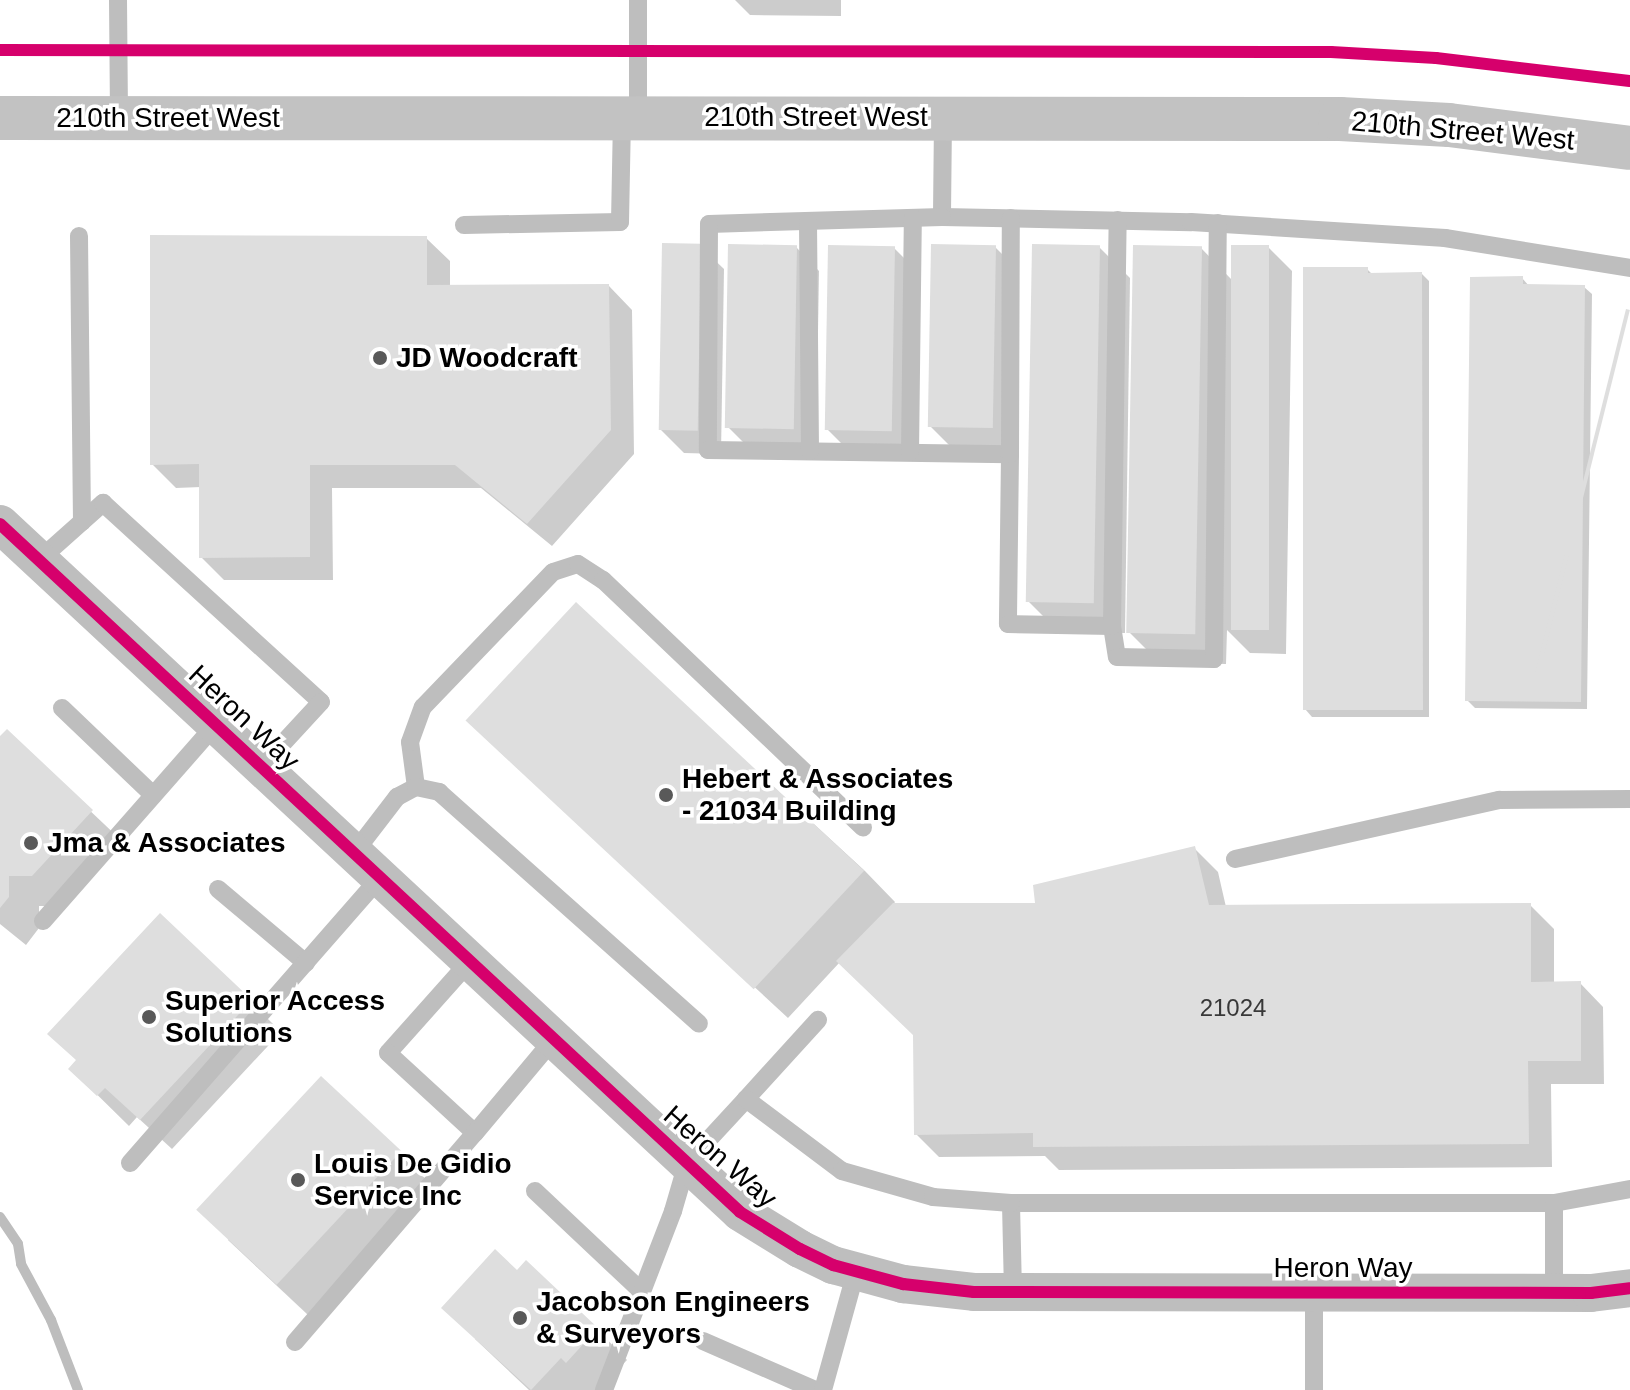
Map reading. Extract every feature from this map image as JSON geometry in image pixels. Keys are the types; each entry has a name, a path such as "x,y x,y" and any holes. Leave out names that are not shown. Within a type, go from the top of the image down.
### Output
{"street":[{"name":"210th Street West","path":"0,118 943,117 1394,121 1544,135 1630,148"},
{"name":"Heron Way","path":"0,524 740,1212 811,1255 856,1271 938,1289 1013,1292 1554,1293 1630,1288"}],"lane":[{"path":"118,0 119,118"},
{"path":"464,225 620,222 638,0"},
{"path":"942,217 943,117"},
{"path":"1010,454 708,450 709,224 942,217 1218,223 1445,238 1630,268"},
{"path":"910,452 913,218"},
{"path":"1011,218 1008,624 1112,626"},
{"path":"1118,220 1112,626 1117,657 1214,659 1218,223"},
{"path":"808,222 810,451"},
{"path":"79,236 82,522"},
{"path":"39,560 103,503 321,702 261,767"},
{"path":"416,787 410,742 423,707 553,572 578,564 603,580 863,828"},
{"path":"62,708 153,795"},
{"path":"43,921 216,724"},
{"path":"130,1163 306,963 367,865 397,797 416,787 439,792 454,803 699,1024"},
{"path":"1235,859 1499,800 1630,799"},
{"path":"218,889 306,963"},
{"path":"470,961 388,1053 475,1133"},
{"path":"604,1390 687,1163 818,1020"},
{"path":"295,1342 554,1039"},
{"path":"746,1099 842,1171 933,1197 1011,1203 1554,1203 1630,1189"},
{"path":"535,1191 642,1292"},
{"path":"1011,1203 1013,1292"},
{"path":"1554,1203 1554,1293"},
{"path":"823,1390 856,1271"},
{"path":"1314,1292 1314,1390"},
{"path":"703,1341 815,1390"}],"building":[{"name":"JD Woodcraft","path":"150,235 427,236 427,285 609,284 611,430 527,524 455,465 310,465 310,557 199,558 199,464 150,465"},
{"path":"662,243 701,244 698,431 659,430"},
{"path":"728,244 797,245 794,429 725,428"},
{"path":"931,244 996,245 993,428 928,427"},
{"path":"1032,244 1100,245 1094,603 1026,602"},
{"path":"828,245 895,246 892,431 825,430"},
{"path":"1133,245 1202,246 1195,634 1126,633"},
{"path":"1231,245 1269,245 1269,630 1231,630"},
{"path":"1303,267 1368,267 1368,273 1422,272 1423,710 1303,710"},
{"path":"1523,276 1523,284 1585,285 1581,702 1465,701 1470,277"},
{"path":"1626,309 1630,310 1535,691 1531,690"},
{"name":"Hebert & Associates - 21034 Building","path":"576,602 864,871 754,989 466,720"},
{"name":"Jma & Associates","path":"7,729 93,810 32,876 9,876 9,897 0,908 0,736"},
{"path":"1195,846 1209,905 1531,903 1531,982 1581,981 1581,1061 1528,1061 1529,1144 1033,1147 1033,1133 914,1135 913,1035 836,961 893,903 1035,903 1033,885"},
{"name":"Superior Access Solutions","path":"160,913 252,1000 140,1120 105,1088 97,1096 68,1069 76,1060 47,1034"},
{"name":"Louis De Gidio Service Inc","path":"321,1076 401,1151 277,1285 196,1210"},
{"name":"Jacobson Engineers & Surveyors","path":"495,1249 517,1270 526,1260 598,1328 566,1363 561,1358 531,1390 441,1308"}],"waterway":[{"path":"0,1217 18,1244 21,1264 51,1320 78,1390"}],"cycle path":[{"path":"0,50 1331,52 1436,58 1630,81"},
{"path":"0,524 740,1212 800,1249 833,1265 903,1284 974,1292 1591,1293 1630,1288"}],"place":[{"name":"JD Woodcraft","path":"380,358"},
{"name":"Hebert & Associates - 21034 Building","path":"666,795"},
{"name":"Jma & Associates","path":"31,843"},
{"name":"Superior Access Solutions","path":"149,1017"},
{"name":"Louis De Gidio Service Inc","path":"298,1180"},
{"name":"Jacobson Engineers & Surveyors","path":"520,1318"}]}
